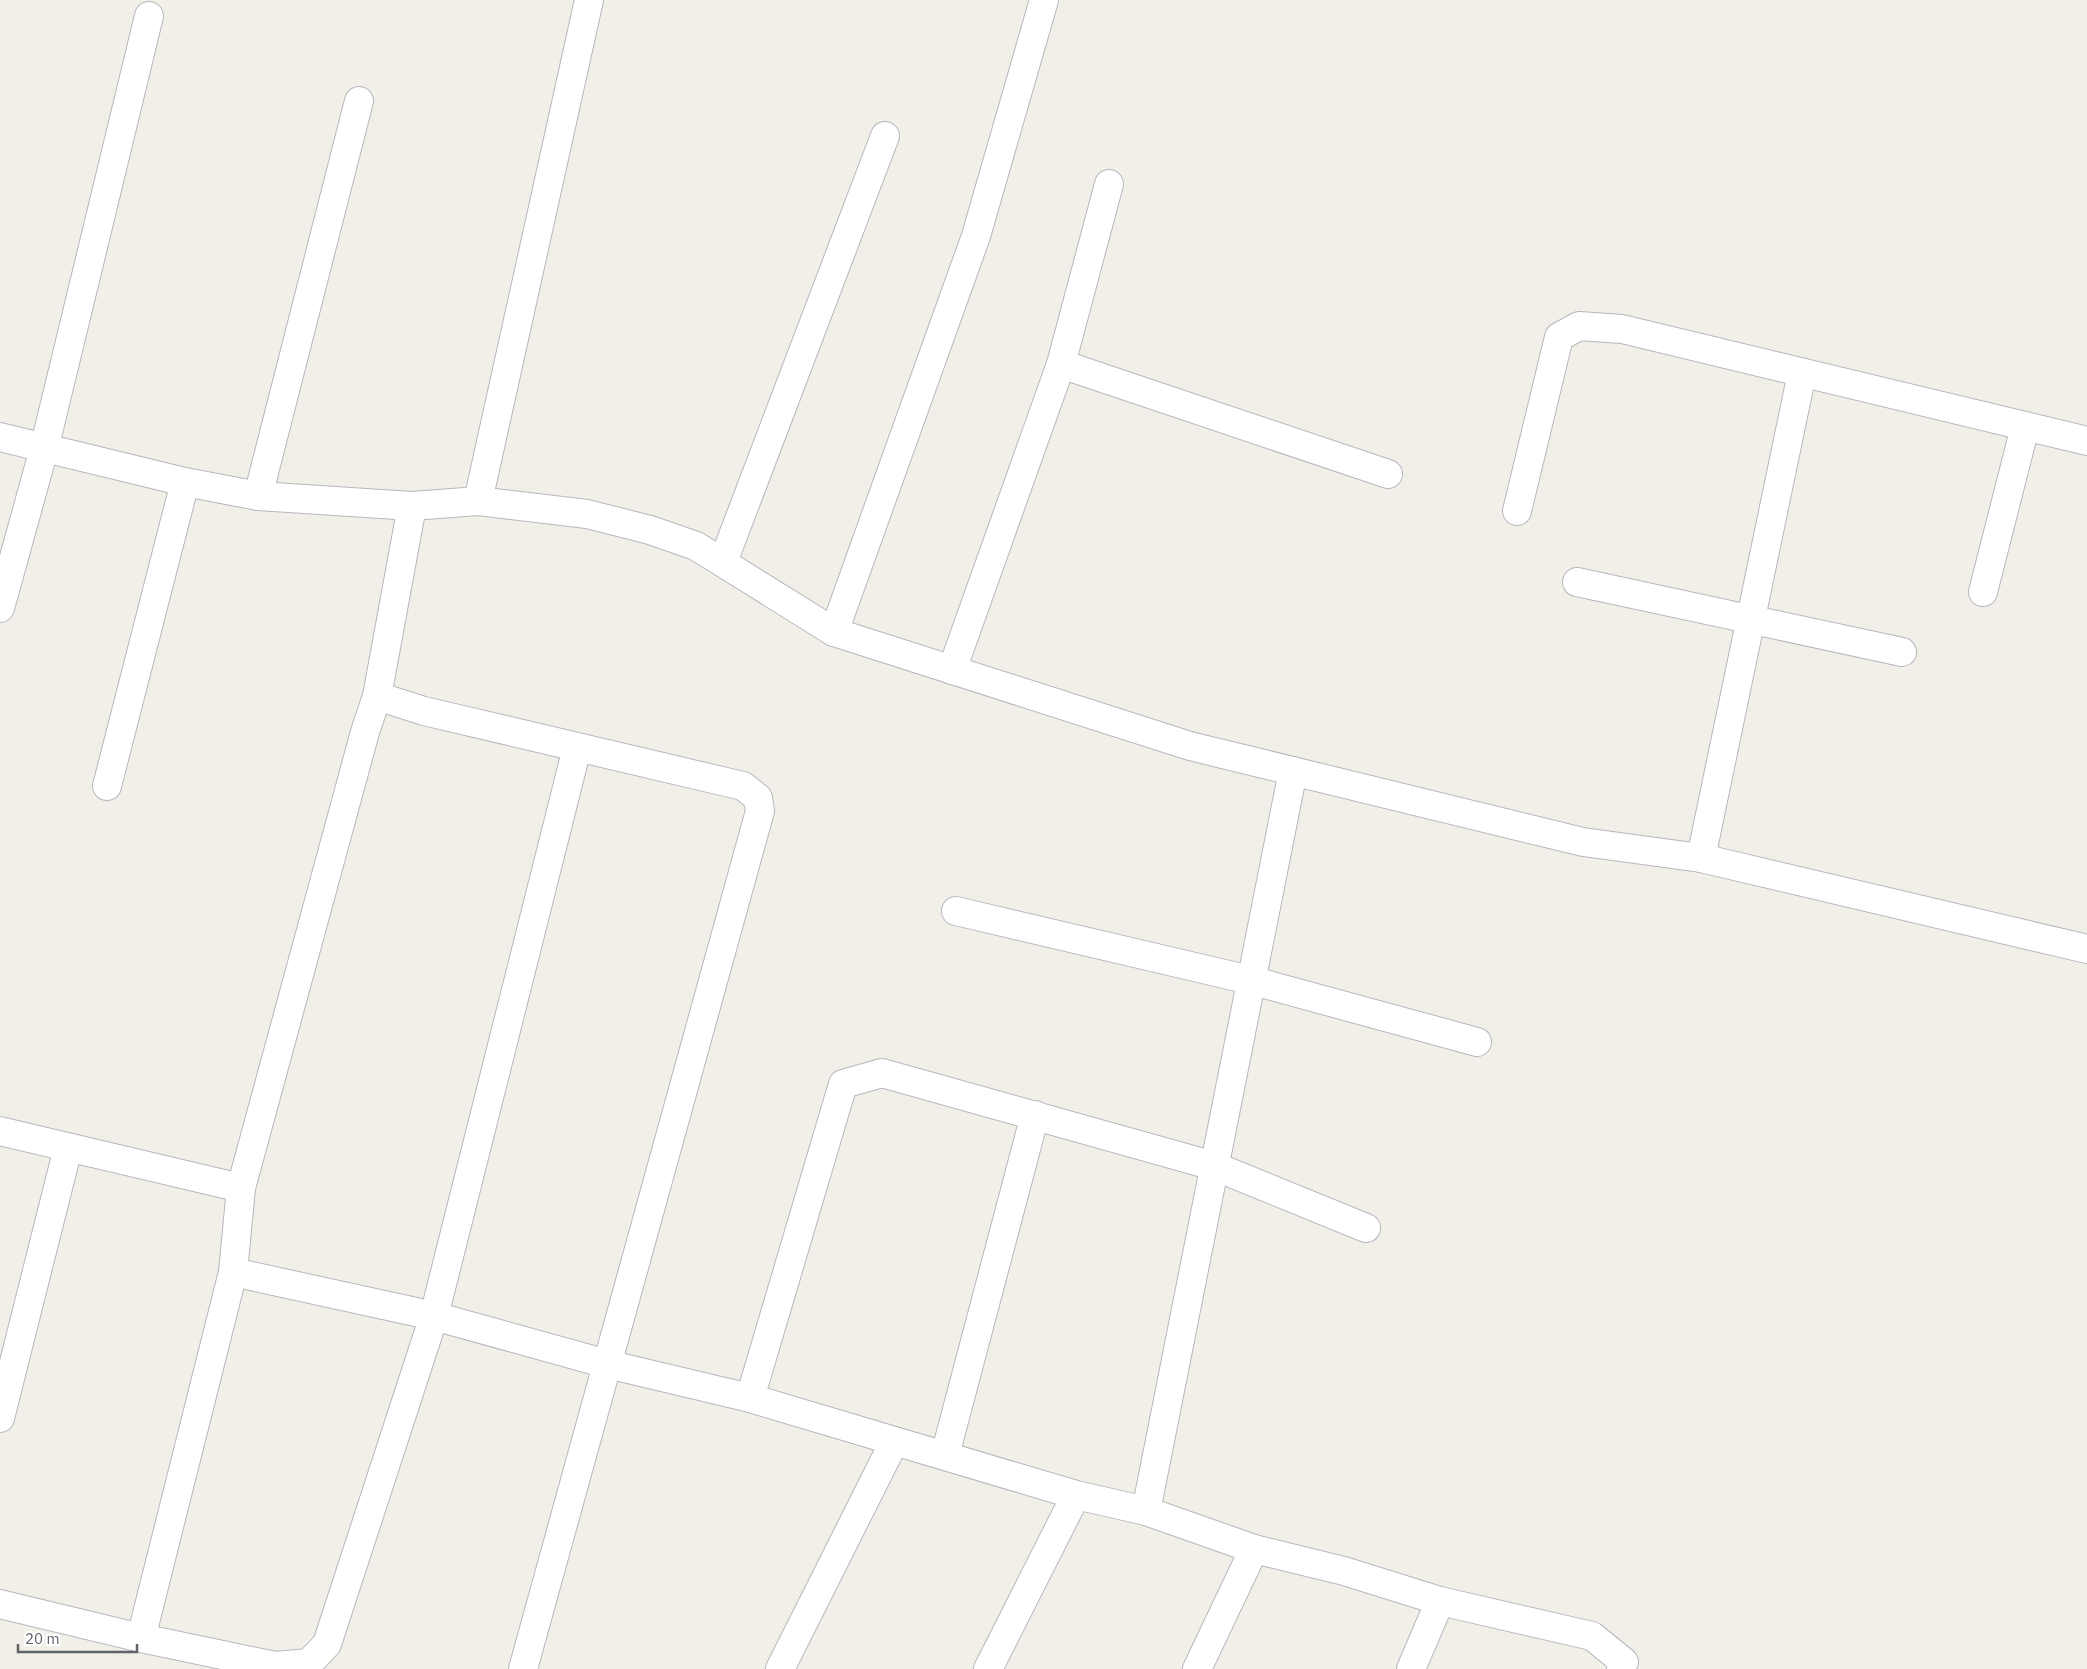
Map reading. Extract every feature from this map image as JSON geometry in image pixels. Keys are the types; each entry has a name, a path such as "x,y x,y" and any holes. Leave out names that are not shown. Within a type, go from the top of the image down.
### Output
{"street":[{"path":"478,501 590,0"},
{"path":"834,632 976,236 1044,0"},
{"path":"0,608 44,449 149,16"},
{"path":"258,496 359,101"},
{"path":"723,562 885,136"},
{"path":"952,670 1061,364 1109,184"},
{"path":"1517,511 1559,337 1579,326 1622,329 2087,441"},
{"path":"1061,364 1388,474"},
{"path":"1701,858 1802,373"},
{"path":"1984,592 2025,426"},
{"path":"0,437 185,482 258,496 412,506 478,501 587,514 650,530 696,546 834,632 1190,746 1583,842 1701,858 2087,949"},
{"path":"107,786 185,482"},
{"path":"141,1638 232,1272 241,1188 365,732 377,696 412,506"},
{"path":"1577,582 1902,652"},
{"path":"377,696 424,711 743,786 758,798 760,811 523,1669"},
{"path":"0,1604 141,1638 275,1666 309,1663 327,1644 434,1316 577,748"},
{"path":"1146,1511 1293,771"},
{"path":"956,911 1250,980 1477,1042"},
{"path":"750,1398 843,1084 882,1073 1214,1166 1366,1228"},
{"path":"945,1455 1034,1115"},
{"path":"0,1131 241,1188"},
{"path":"0,1418 68,1148"},
{"path":"232,1272 434,1316 607,1364 750,1398 1076,1495 1146,1511 1254,1549 1344,1571 1440,1601 1592,1636 1624,1662 1621,1669"},
{"path":"780,1669 894,1442"},
{"path":"988,1669 1076,1495"},
{"path":"1197,1669 1254,1549"},
{"path":"1411,1669 1440,1601"}]}
